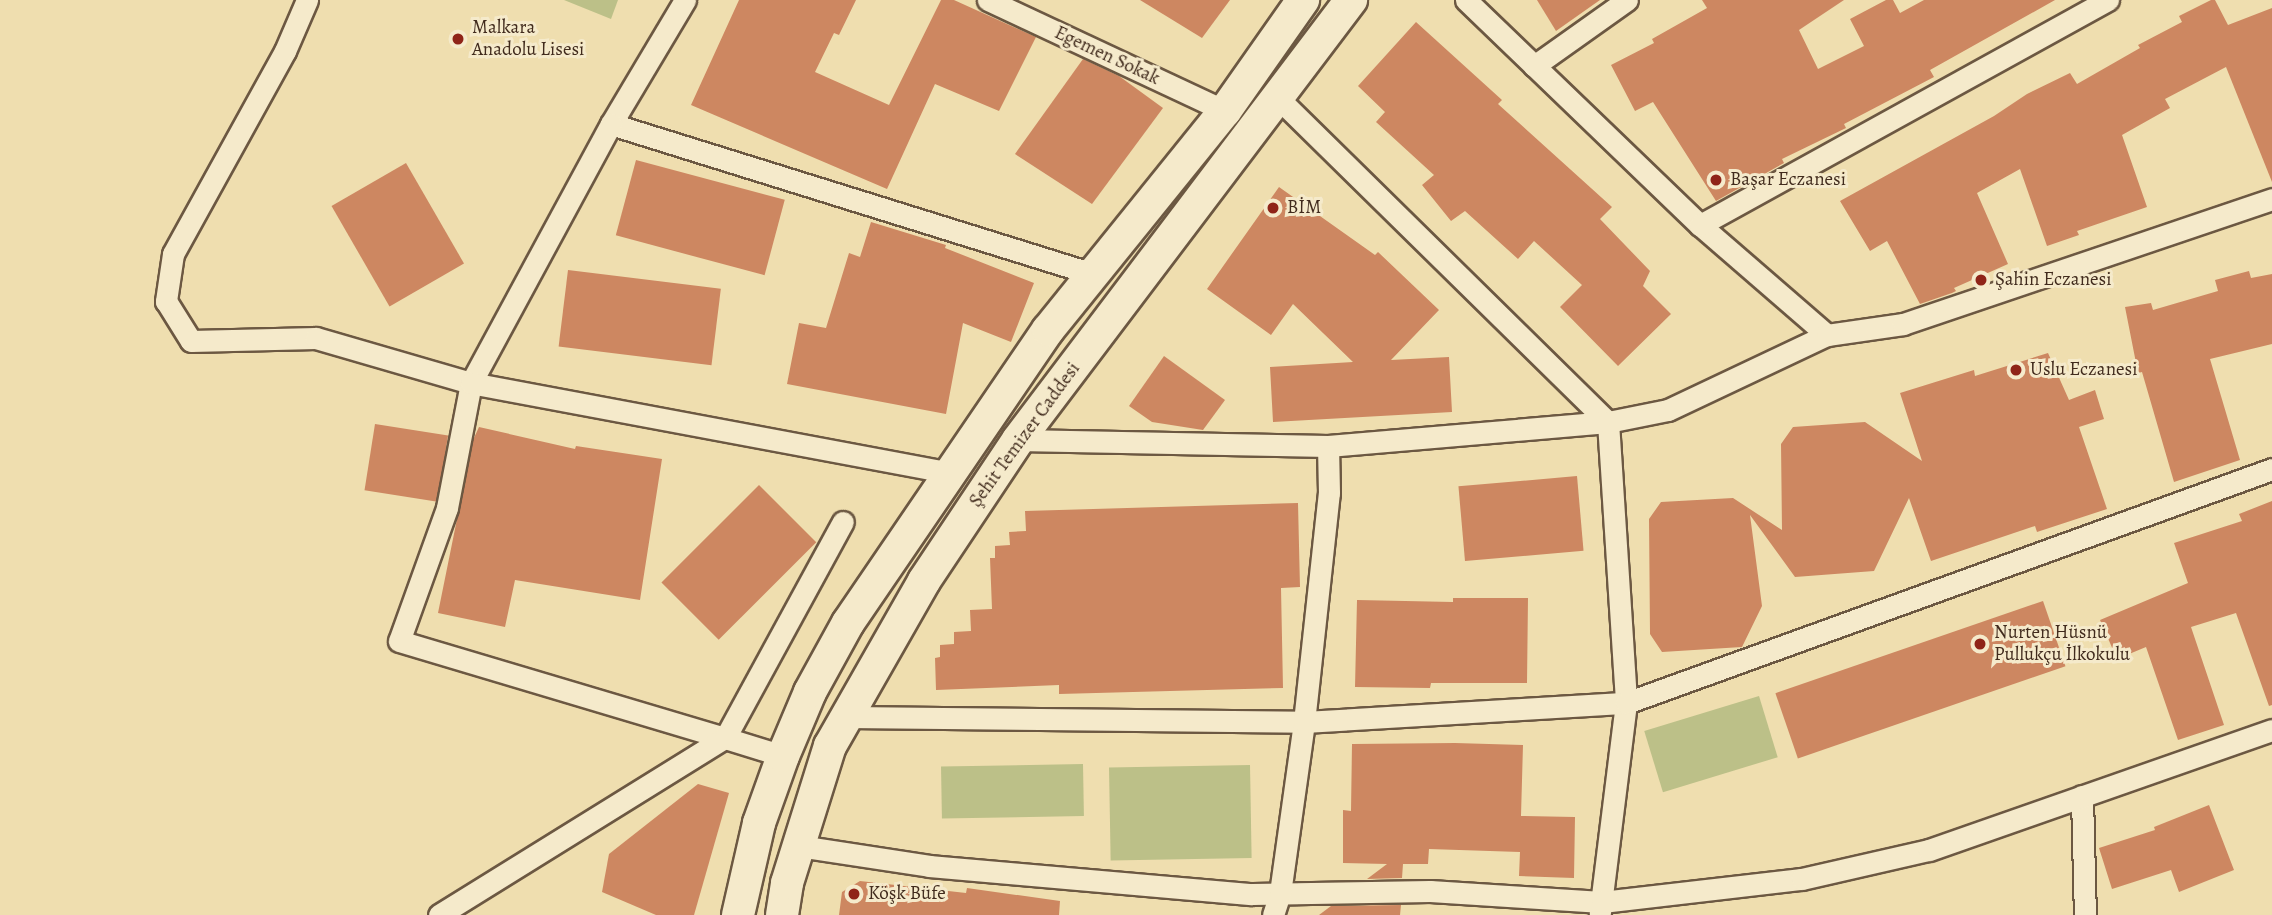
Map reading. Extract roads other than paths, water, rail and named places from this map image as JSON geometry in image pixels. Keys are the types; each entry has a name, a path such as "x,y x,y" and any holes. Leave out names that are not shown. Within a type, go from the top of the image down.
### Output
{"main road":[{"name":"Şehit Temizer Caddesi","path":"738,915 759,823 783,756 810,692 848,623 1048,330 1225,111 1303,0"},
{"name":"Şehit Temizer Caddesi","path":"782,915 787,883 830,746 924,581 1018,440 1351,0"}],"street":[{"path":"307,0 285,51 173,254 166,301 191,341 316,338 471,383 951,473"},
{"path":"685,0 611,124 471,383 447,508 399,641 783,756"},
{"name":"Egemen Sokak","path":"988,0 1225,111"},
{"path":"1466,0 1700,225 1827,335"},
{"path":"1534,66 1627,0"},
{"path":"1700,225 2108,0"},
{"path":"1278,97 1608,422 1626,703 1601,908"},
{"path":"611,124 1093,274"},
{"path":"1018,440 1328,446 1608,422 1668,410 1827,335 1903,324 2272,199"},
{"path":"1273,915 1280,892 1304,722 1329,493 1328,446"},
{"path":"848,718 1304,722 1626,703 2272,469"},
{"path":"439,915 725,738 843,523"},
{"path":"799,846 929,866 1251,894 1430,891 1601,908 1802,879 1929,850 2272,730"},
{"path":"2082,796 2085,915"}],"place":[{"name":"Malkara Anadolu Lisesi","path":"458,39"},
{"name":"Başar Eczanesi","path":"1716,180"},
{"name":"BİM","path":"1273,208"},
{"name":"Şahin Eczanesi","path":"1981,280"},
{"name":"Uslu Eczanesi","path":"2016,370"},
{"name":"Nurten Hüsnü Pullukçu İlkokulu","path":"1980,644"},
{"name":"Köşk Büfe","path":"854,894"}]}
